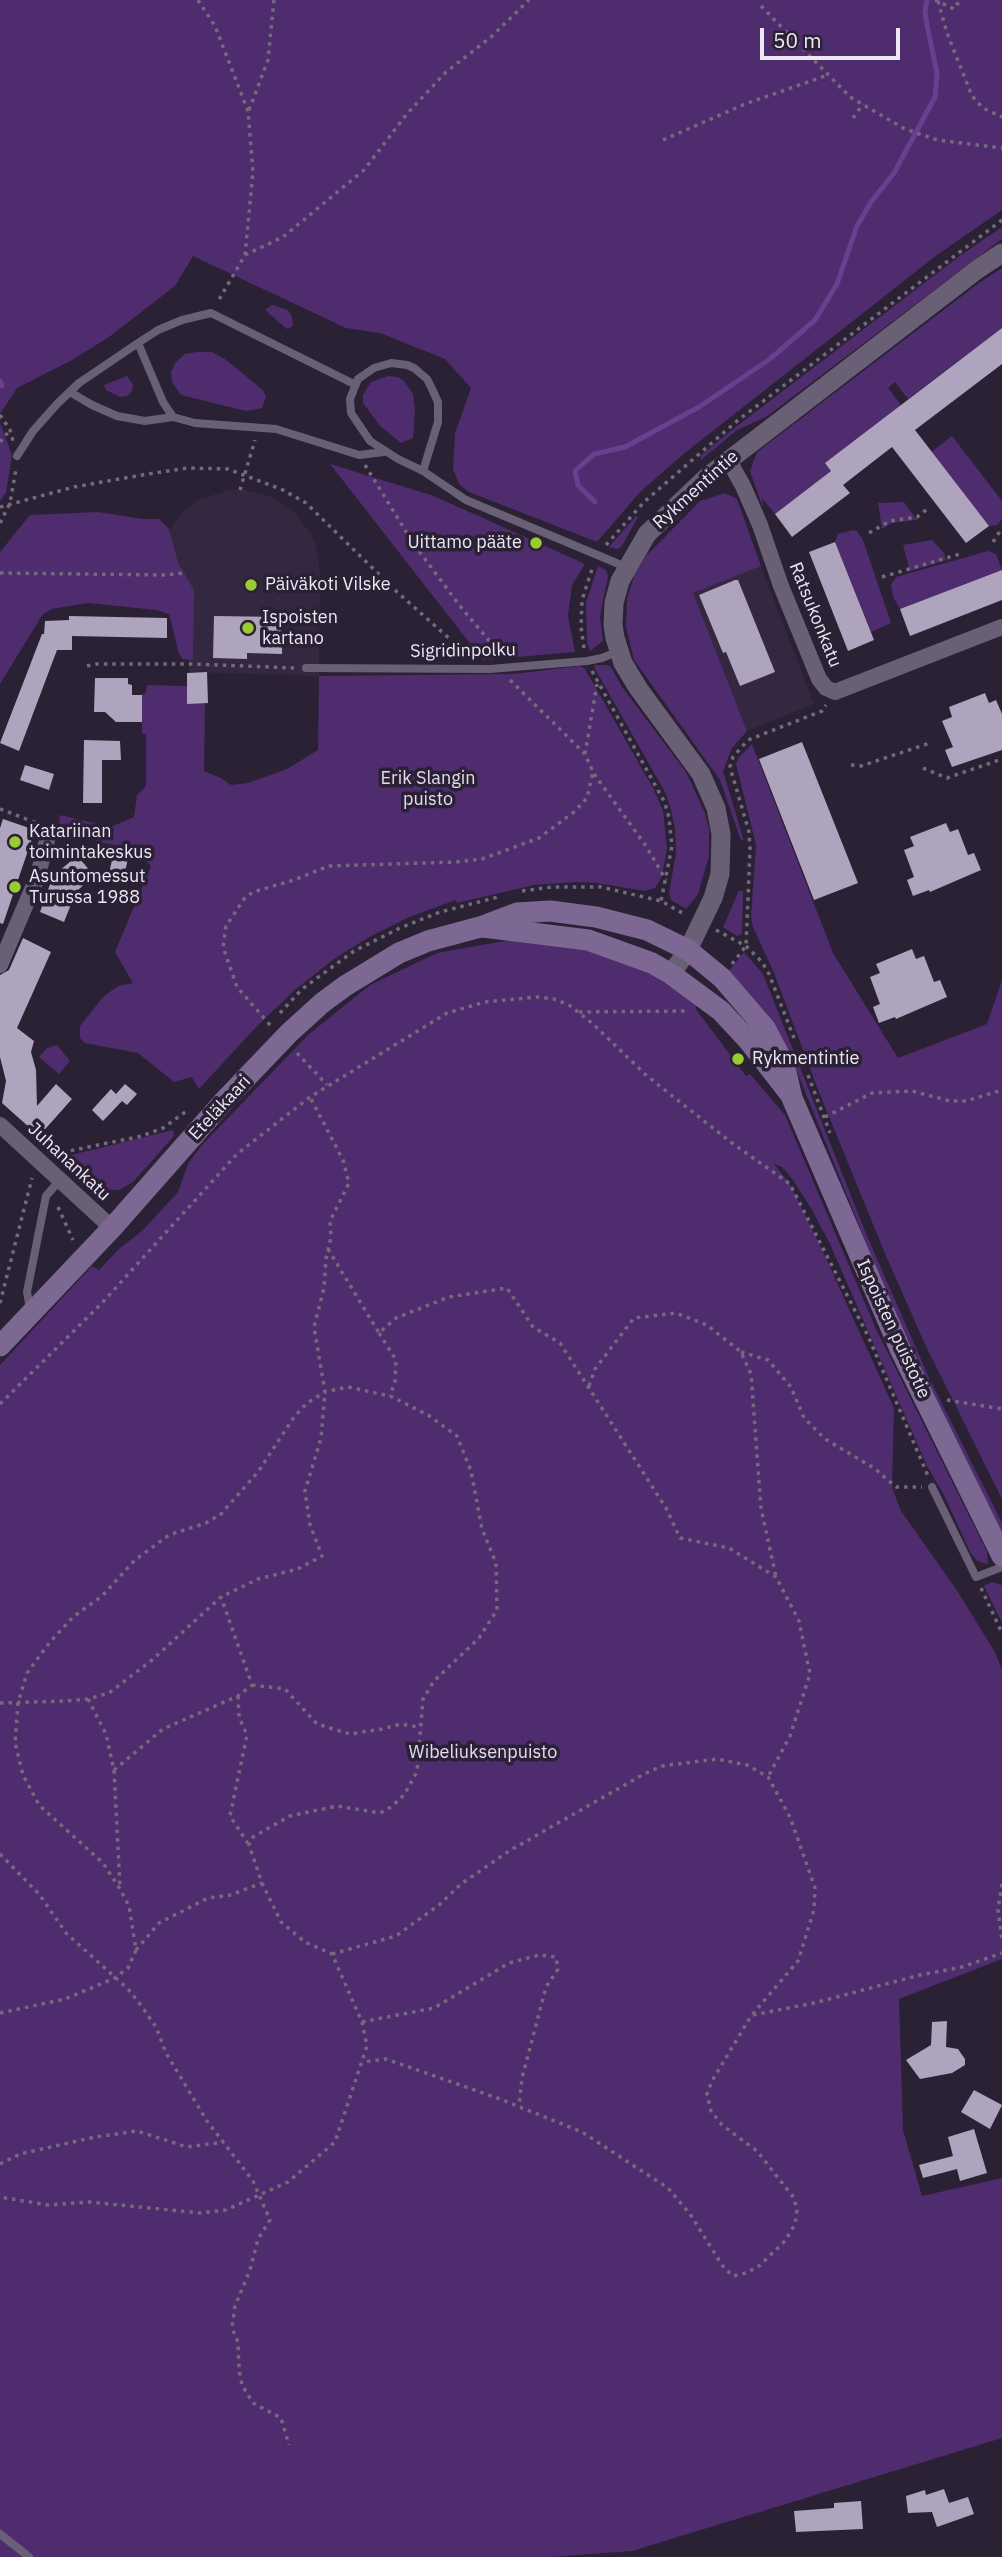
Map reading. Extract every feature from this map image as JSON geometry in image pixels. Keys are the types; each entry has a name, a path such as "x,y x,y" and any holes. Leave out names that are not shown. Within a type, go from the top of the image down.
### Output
{"main road":[{"name":"Eteläkaari","path":"0,1346 112,1228 224,1101 322,1003 399,953 517,913 571,913 627,924 688,950"},
{"name":"Eteläkaari","path":"480,927 588,940 637,956 671,974"},
{"name":"Ispoisten puistotie","path":"688,950 722,978 765,1028 785,1064 792,1098 901,1351 1002,1556"},
{"name":"Ispoisten puistotie","path":"671,974 721,1011 748,1040 792,1098"}],"street":[{"name":"Rykmentintie","path":"671,974 702,923 718,883 723,847 719,820 709,791 692,760 638,688 614,638 616,593 626,567 660,519 728,459 1002,253"},
{"name":"Ratsukonkatu","path":"728,459 760,525 781,586 819,679 826,688 835,692 1002,628"},
{"path":"0,965 37,878 49,833"},
{"name":"Juhanankatu","path":"0,1125 112,1228"}],"lane":[{"path":"17,456 33,431 70,392 159,330 182,320 211,313 354,384"},
{"path":"138,343 163,402 173,417"},
{"path":"423,471 436,433 438,402 427,379 414,368 391,363 374,368 354,384 350,399 351,412 370,441 384,452 423,471 466,500 626,567"},
{"path":"70,392 117,416 145,421 173,417 195,423 276,429 359,455 384,452"},
{"name":"Sigridinpolku","path":"306,668 512,667 601,659 619,651"},
{"path":"31,1315 27,1292 46,1196 60,1180"},
{"path":"932,1487 976,1577 1002,1567"},
{"path":"0,2534 29,2557"}],"path":[{"path":"198,0 215,26 248,111 253,172 246,255 211,313"},
{"path":"248,111 268,60 274,0"},
{"path":"246,255 283,237 363,170 406,115 446,72 491,37 528,0"},
{"path":"936,1 954,9 960,0"},
{"path":"936,1 972,96 983,108 1002,117"},
{"path":"761,6 849,97 905,129 929,137 1002,148"},
{"path":"663,140 745,104 828,75"},
{"path":"853,118 863,104"},
{"path":"661,901 672,835 665,803 587,660 581,627 582,600 589,573 598,556 639,508 728,428 1002,220"},
{"path":"0,415 10,430 17,456 10,503 0,523"},
{"path":"240,490 259,428"},
{"path":"0,442 10,430"},
{"path":"359,455 413,543 460,606 512,667"},
{"path":"0,507 74,487 187,468 228,469 283,490 306,503 387,582 472,658"},
{"path":"869,533 890,521 917,516 926,510"},
{"path":"993,542 1002,528"},
{"path":"882,577 960,554"},
{"path":"0,573 184,573"},
{"path":"87,666 193,664 306,668"},
{"path":"509,679 585,754 593,772 646,846 666,881"},
{"path":"585,754 598,682"},
{"path":"729,967 746,946 749,832 730,767 733,757 748,740 822,711 835,692"},
{"path":"851,765 861,766 930,743"},
{"path":"923,768 947,778 1002,759"},
{"path":"251,1004 237,987 223,947 226,926 235,909 253,892 328,866 482,859 539,838 566,818 587,798 593,772"},
{"path":"0,809 37,823 49,833"},
{"path":"0,1404 102,1303 237,1154 310,1097 447,1013 485,1002 537,997 554,999 577,1012 648,1076 732,1143 790,1184 868,1336 932,1487 896,1487 874,1468 825,1439 804,1418 791,1387 768,1360 741,1352 707,1325 676,1314 634,1318 595,1369 589,1386"},
{"path":"577,1012 690,1011"},
{"path":"313,1071 327,1085"},
{"path":"825,1118 872,1093 912,1091 958,1101 1002,1090"},
{"path":"0,1703 88,1699 109,1693 221,1597 258,1578 298,1569 322,1556 310,1525 305,1491 321,1438 325,1392 314,1327 324,1288 330,1221 349,1183 343,1160 310,1097"},
{"path":"0,1303 31,1179 44,1165 59,1153 142,1136 163,1128 190,1107"},
{"path":"328,1249 396,1360 395,1381 390,1396"},
{"path":"379,1333 396,1318 449,1297 507,1288 533,1327 560,1343 667,1508 680,1538 729,1548 776,1577"},
{"path":"741,1352 751,1374 761,1508 776,1577 799,1620 810,1674 790,1736 768,1777"},
{"path":"136,1950 129,1906 120,1889 103,1863 40,1805 23,1775 15,1743 18,1703 27,1673 73,1617 102,1595 135,1560 169,1535 206,1523 220,1514 258,1472 293,1417 307,1403 325,1392 348,1387 390,1396 428,1415 457,1436 471,1471 482,1529 496,1563 497,1610 479,1638 435,1681 423,1699 417,1772 404,1795 380,1813 337,1807 290,1815 253,1837 249,1845"},
{"path":"947,1400 1002,1409"},
{"path":"976,1577 1002,1633"},
{"path":"221,1597 252,1685"},
{"path":"114,1770 163,1729 237,1696 252,1685 285,1689 317,1724 350,1734 382,1730 401,1724 419,1727"},
{"path":"237,1696 239,1717 247,1735 230,1816 249,1845 262,1883 281,1922 305,1942 332,1954 396,1936 509,1850 615,1789 662,1766 718,1759 747,1765 768,1777 790,1816 802,1846 815,1888 814,1910 798,1961 751,2016 707,2094 711,2111 723,2125 757,2151 794,2198 797,2210 795,2224 785,2241 759,2266 746,2273 733,2276 724,2268 690,2214 668,2188 582,2132 519,2106 386,2059 362,2062"},
{"path":"88,1699 106,1734 114,1770 120,1889"},
{"path":"0,1854 39,1894 66,1933 128,1989 156,2027 166,2053 207,2121 253,2181 270,2220 258,2239 250,2270 235,2306 232,2328 238,2342 242,2385 253,2403 281,2418 289,2445"},
{"path":"0,2013 65,1999 115,1978 128,1968 136,1950 159,1923 208,1898 230,1895 262,1883"},
{"path":"1002,1884 998,1910 1002,1940"},
{"path":"751,2016 962,1967 1002,1953"},
{"path":"0,2197 48,2205 89,2203 201,2213 226,2210 288,2182 335,2142 367,2046 362,2022 332,1954"},
{"path":"362,2022 434,2008 509,1963 538,1955 556,1957 558,1969 546,1987 522,2078 519,2106"},
{"path":"0,2164 20,2154 95,2137 137,2131 187,2147 224,2142"}],"shaded area":[{"name":"Päiväkoti Vilske","path":"230,490 245,490 273,497 295,513 311,534 320,572 319,676 189,672 187,599 163,542 178,517 188,507 200,499"},
{"path":"761,566 814,704 747,731 692,592"}],"green space":[{"path":"0,0 1002,0 1002,210 937,255 686,452 640,492 597,542 469,492 459,484 453,469 455,433 471,388 445,359 380,333 346,328 193,256 175,286 109,337 74,359 17,388 0,414"},
{"path":"1002,227 1002,239 766,417 737,430 701,460 700,456 737,426 961,255"},
{"path":"1002,268 1002,328 908,399 895,382 888,388 901,405 831,471 775,514 762,498 763,508 750,471 757,452"},
{"path":"272,305 288,310 293,326 287,329 265,310"},
{"path":"212,352 225,359 263,390 266,397 262,408 246,411 181,395 172,382 171,372 175,363 185,354"},
{"path":"127,376 133,385 127,396 120,397 106,390 104,385"},
{"path":"388,376 404,381 413,394 413,438 401,443 380,426 363,403 363,395 371,382"},
{"path":"0,423 12,455 6,493 0,501"},
{"path":"952,436 1002,501 1002,519 997,525 989,526 931,452"},
{"path":"330,464 434,496 585,564 572,585 568,616 575,652 483,660"},
{"path":"725,493 737,499 761,566 693,593 747,731 732,748 723,771 744,841 740,838 720,780 634,660 626,627 627,599 634,576 646,556 700,501"},
{"path":"904,502 917,520 892,523 882,529 878,503"},
{"path":"98,512 159,519 169,529 178,563 194,590 193,660 183,659 179,654 169,614 156,610 88,603 52,609 43,614 0,684 0,552 30,515"},
{"path":"636,516 638,517 622,546 618,549 609,547"},
{"path":"857,531 863,540 891,623 871,632 835,542 838,534"},
{"path":"932,540 944,553 946,560 910,571 903,545"},
{"path":"988,551 996,554 1002,570 900,609 893,597 891,585 896,577"},
{"path":"598,566 606,570 608,576 600,616 603,641 590,651 587,642 586,603"},
{"path":"595,665 607,665 686,772 705,813 709,829 709,856 698,894 686,909 671,900 669,893 676,853 670,806 665,792 595,669"},
{"name":"Erik Slangin puisto","path":"580,666 585,669 663,810 667,848 662,876 655,888 645,891 576,882 534,885 457,903 456,900 409,917 334,959 296,989 258,1025 199,1089 192,1077 174,1082 138,1053 85,1043 80,1038 80,1026 103,997 118,986 133,983 115,952 151,866 134,850 58,832 60,815 111,827 134,817 137,795 146,786 146,734 142,734 142,695 146,692 147,685 187,686 187,703 205,703 204,771 231,785 248,783 287,769 318,750 319,676 513,674"},
{"path":"752,744 833,953 898,1058 987,1024 1002,980 1002,1499 925,1344 886,1256 774,973 753,927 751,917 756,845 736,764"},
{"path":"739,891 743,891 742,934 737,936 723,927"},
{"name":"Wibeliuksenpuisto","path":"521,938 550,940 636,962 698,1005 695,1008 746,1076 750,1074 785,1115 876,1329 987,1552 988,1564 977,1561 970,1552 945,1497 927,1466 830,1244 793,1180 782,1167 774,1164 790,1184 894,1408 892,1488 901,1511 958,1592 995,1652 1002,1669 1002,1959 899,1999 903,2130 922,2196 1002,2178 1002,2438 632,2551 550,2557 0,2557 0,1365 92,1266 99,1270 120,1248 142,1231 178,1192 188,1164 201,1146 308,1035 370,985 437,953"},
{"path":"744,952 763,974 867,1236 930,1380 1002,1523 1002,1535 894,1312 798,1074 785,1049 728,972"},
{"path":"57,1045 70,1061 59,1074 39,1057 47,1048"},
{"path":"173,1130 174,1136 133,1182 119,1190 97,1187 63,1157"},
{"path":"992,1582 1002,1585 1002,1623 984,1586"}],"building":[{"path":"1002,328 1002,364 915,430 989,526 966,543 892,447 843,485 850,493 792,537 775,514 831,471 825,463"},
{"path":"835,542 874,640 848,651 809,552"},
{"path":"1002,570 1002,600 910,636 900,609"},
{"path":"738,580 775,672 740,686 699,595"},
{"path":"69,616 167,618 167,638 72,636 72,650 57,650 19,751 0,743 44,634 45,621 69,620"},
{"name":"Ispoisten kartano","path":"214,616 282,617 282,654 247,653 247,659 213,658"},
{"path":"207,672 208,703 187,704 187,673"},
{"path":"95,678 128,678 128,684 132,685 132,695 142,695 142,722 116,722 105,712 94,712"},
{"path":"985,693 989,703 996,700 1002,714 1002,750 952,767 945,750 953,747 942,721 952,717 949,707"},
{"path":"84,740 120,741 121,760 102,760 102,803 83,803"},
{"path":"802,742 858,883 814,900 759,759"},
{"path":"25,765 54,774 49,790 20,780"},
{"path":"3,819 35,830 3,924 0,923 0,828"},
{"path":"946,823 950,832 958,829 968,855 974,853 981,870 930,892 929,890 913,896 907,880 914,877 904,850 914,846 910,837"},
{"path":"114,851 129,854 123,881 108,878"},
{"path":"77,856 94,875 76,892 64,922 40,912 53,876"},
{"path":"23,938 51,952 17,1028 34,1041 31,1052 36,1070 37,1106 56,1084 72,1099 39,1136 2,1103 6,1081 0,1057 0,975 9,970"},
{"path":"912,949 916,959 924,956 934,982 940,980 947,997 896,1019 895,1017 879,1023 873,1007 880,1004 870,977 880,973 876,964"},
{"path":"125,1084 137,1094 127,1105 122,1101 103,1121 92,1110 111,1089 116,1094"},
{"path":"947,2021 946,2047 958,2049 965,2059 965,2065 952,2073 920,2079 906,2060 931,2045 932,2022"},
{"path":"974,2090 1002,2105 990,2129 961,2112"},
{"path":"974,2129 987,2173 960,2181 957,2169 923,2178 919,2165 953,2156 948,2137"},
{"path":"944,2489 949,2503 968,2497 974,2514 937,2527 932,2512 908,2513 906,2496 925,2490 926,2495"},
{"path":"861,2501 863,2529 796,2532 794,2511 834,2508 834,2503"}],"waterway":[{"path":"595,502 578,485 575,471 594,454 625,447 699,407 770,359 815,320 837,284 857,226 871,202 894,173 935,97 937,73 925,12 927,0"},
{"path":"0,381 2,386"}],"place":[{"name":"Uittamo pääte","path":"536,543"},
{"name":"Päiväkoti Vilske","path":"251,585"},
{"name":"Ispoisten kartano","path":"248,628"},
{"name":"Katariinan toimintakeskus","path":"15,842"},
{"name":"Asuntomessut Turussa 1988","path":"15,887"},
{"name":"Rykmentintie","path":"738,1059"}]}
